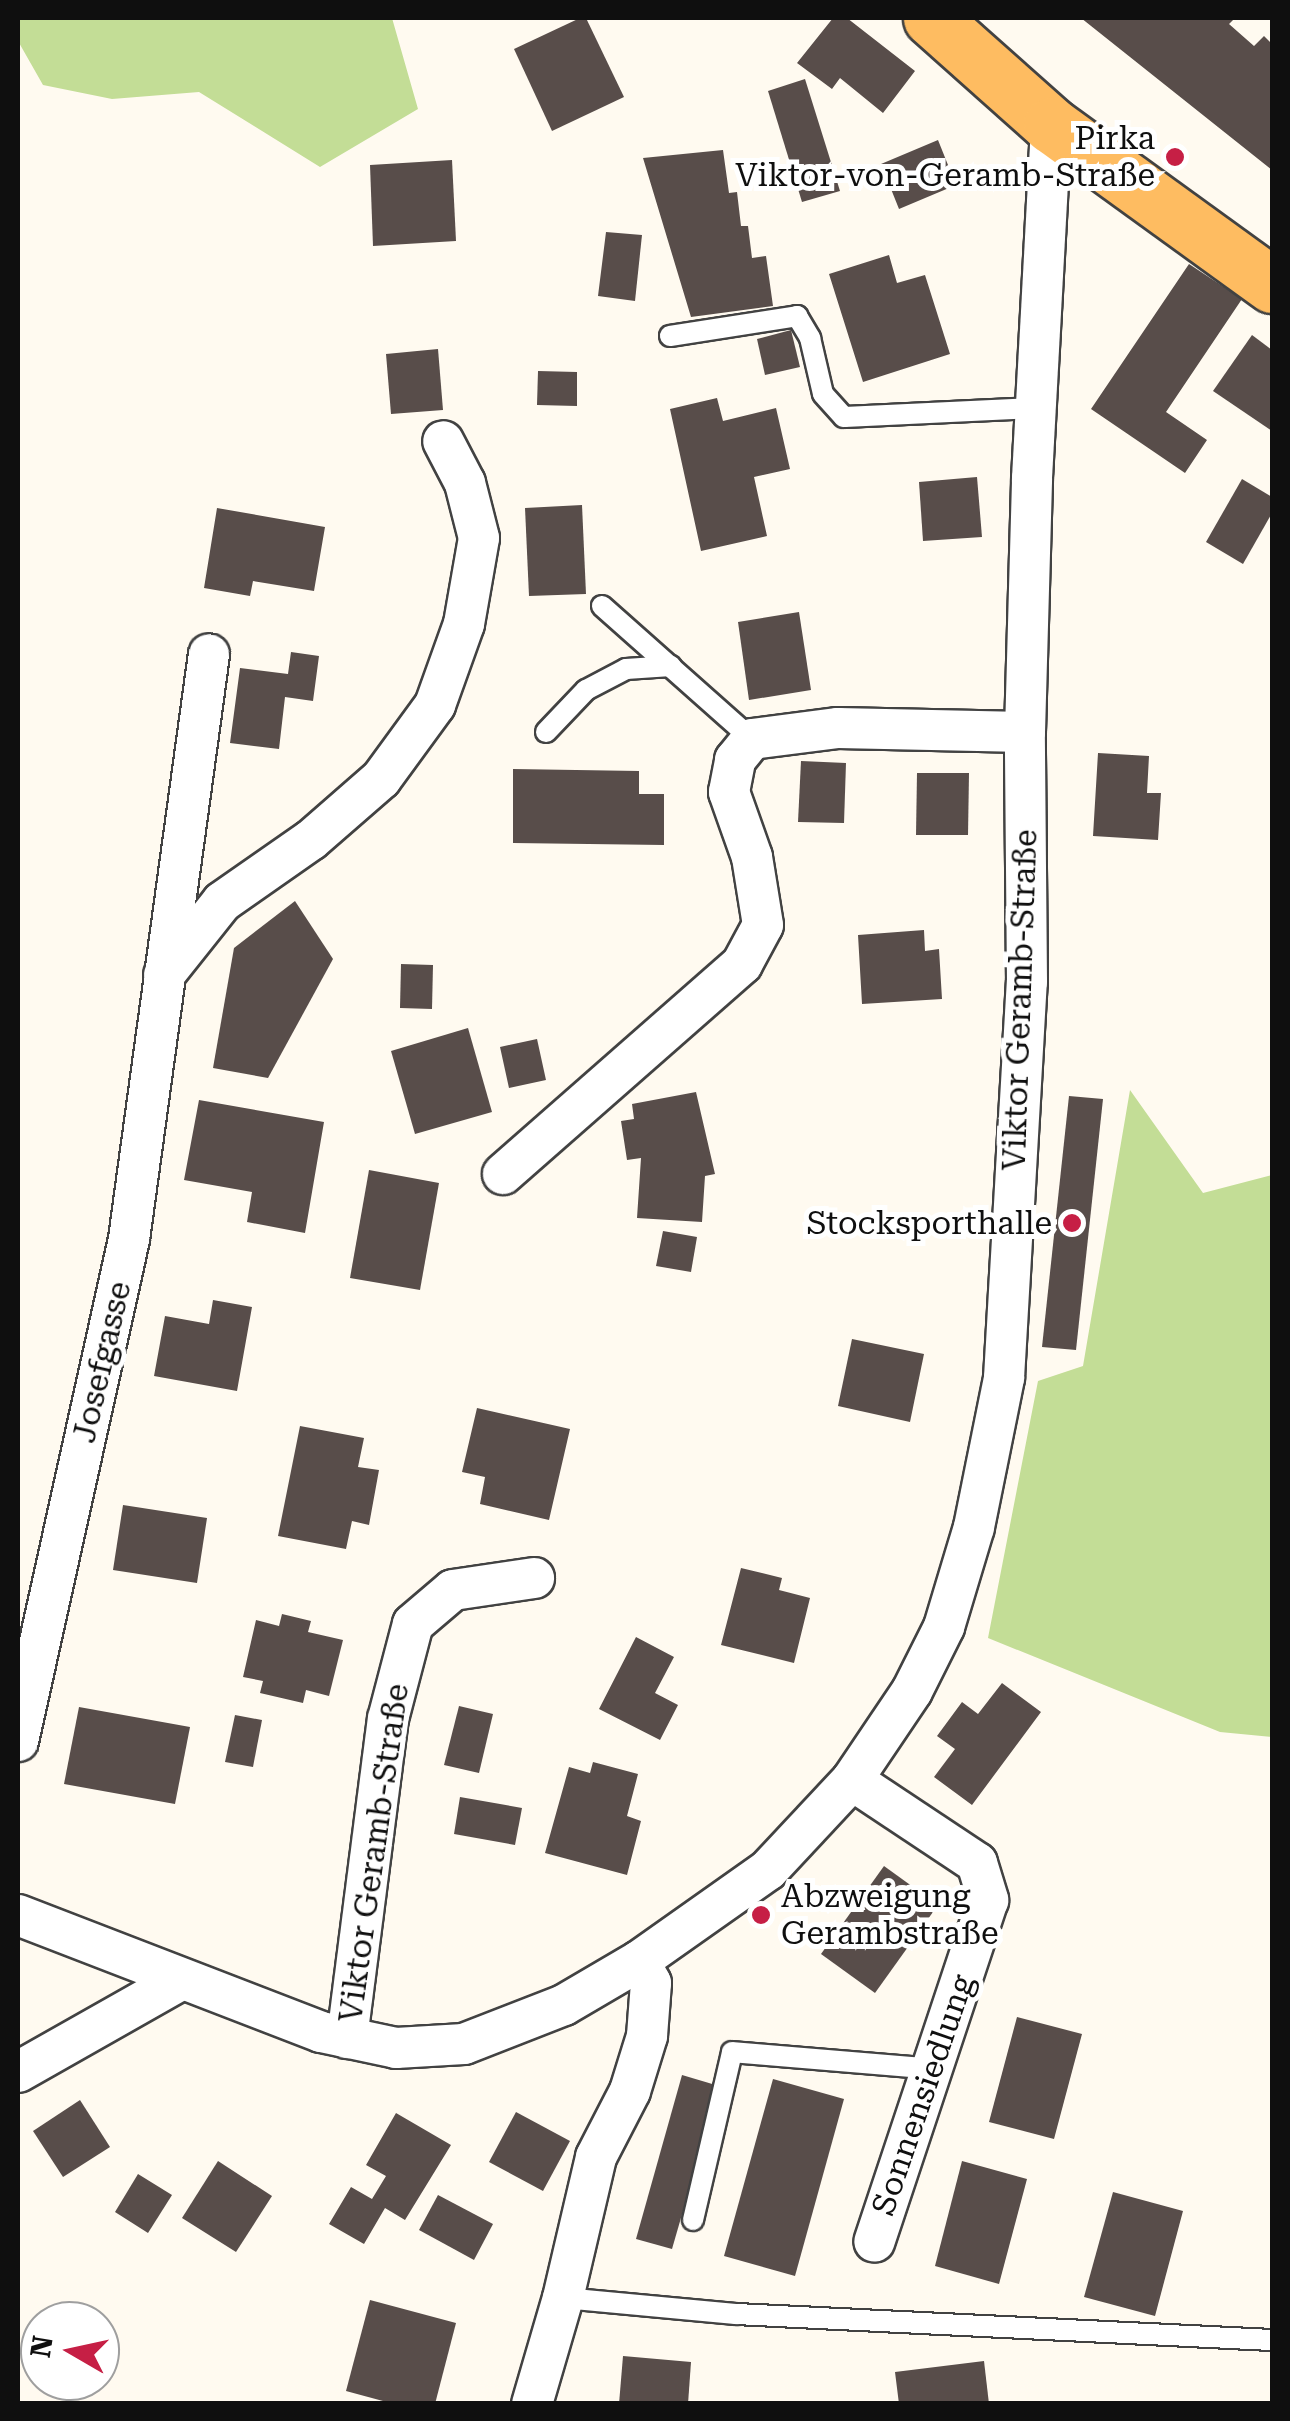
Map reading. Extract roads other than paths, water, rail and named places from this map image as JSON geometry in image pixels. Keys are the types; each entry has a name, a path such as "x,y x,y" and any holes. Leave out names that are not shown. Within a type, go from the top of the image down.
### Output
{"main road":[{"path":"931,18 1051,124 1218,250 1272,285"}],"street":[{"name":"Viktor Geramb-Straße","path":"18,1915 179,1981 347,2038 396,2048 464,2044 564,2004 639,1961 768,1870 852,1780 912,1691 944,1628 974,1528 1004,1378 1027,982 1025,732 1035,408 1051,124"},
{"path":"1218,250 1272,243"},
{"path":"162,978 222,902 311,840 382,780 435,705 464,624 480,538 464,483 443,441"},
{"name":"Josefgasse","path":"18,1741 129,1240 208,654"},
{"path":"503,1174 742,964 763,925 752,857 729,792 735,760 752,739 838,728 1025,732"},
{"name":"Viktor Geramb-Straße","path":"347,2038 388,1719 413,1624 453,1590 534,1578"},
{"name":"Sonnensiedlung","path":"852,1780 977,1863 988,1900 874,2242"},
{"path":"532,2404 563,2298 596,2158 630,2091 647,2036 651,1982 639,1961"},
{"path":"18,2072 179,1981"}],"lane":[{"path":"670,336 773,316 797,316 810,338 823,394 844,417 1035,408"},
{"path":"602,606 752,739"},
{"path":"546,732 586,690 612,676 626,669 671,666"},
{"path":"693,2220 732,2052 934,2069"},
{"path":"563,2298 736,2314 1272,2340"}],"place":[{"name":"Pirka Viktor-von-Geramb-Straße","path":"1175,157"},
{"name":"Stocksporthalle","path":"1072,1223"},
{"name":"Abzweigung Gerambstraße","path":"761,1915"}]}
